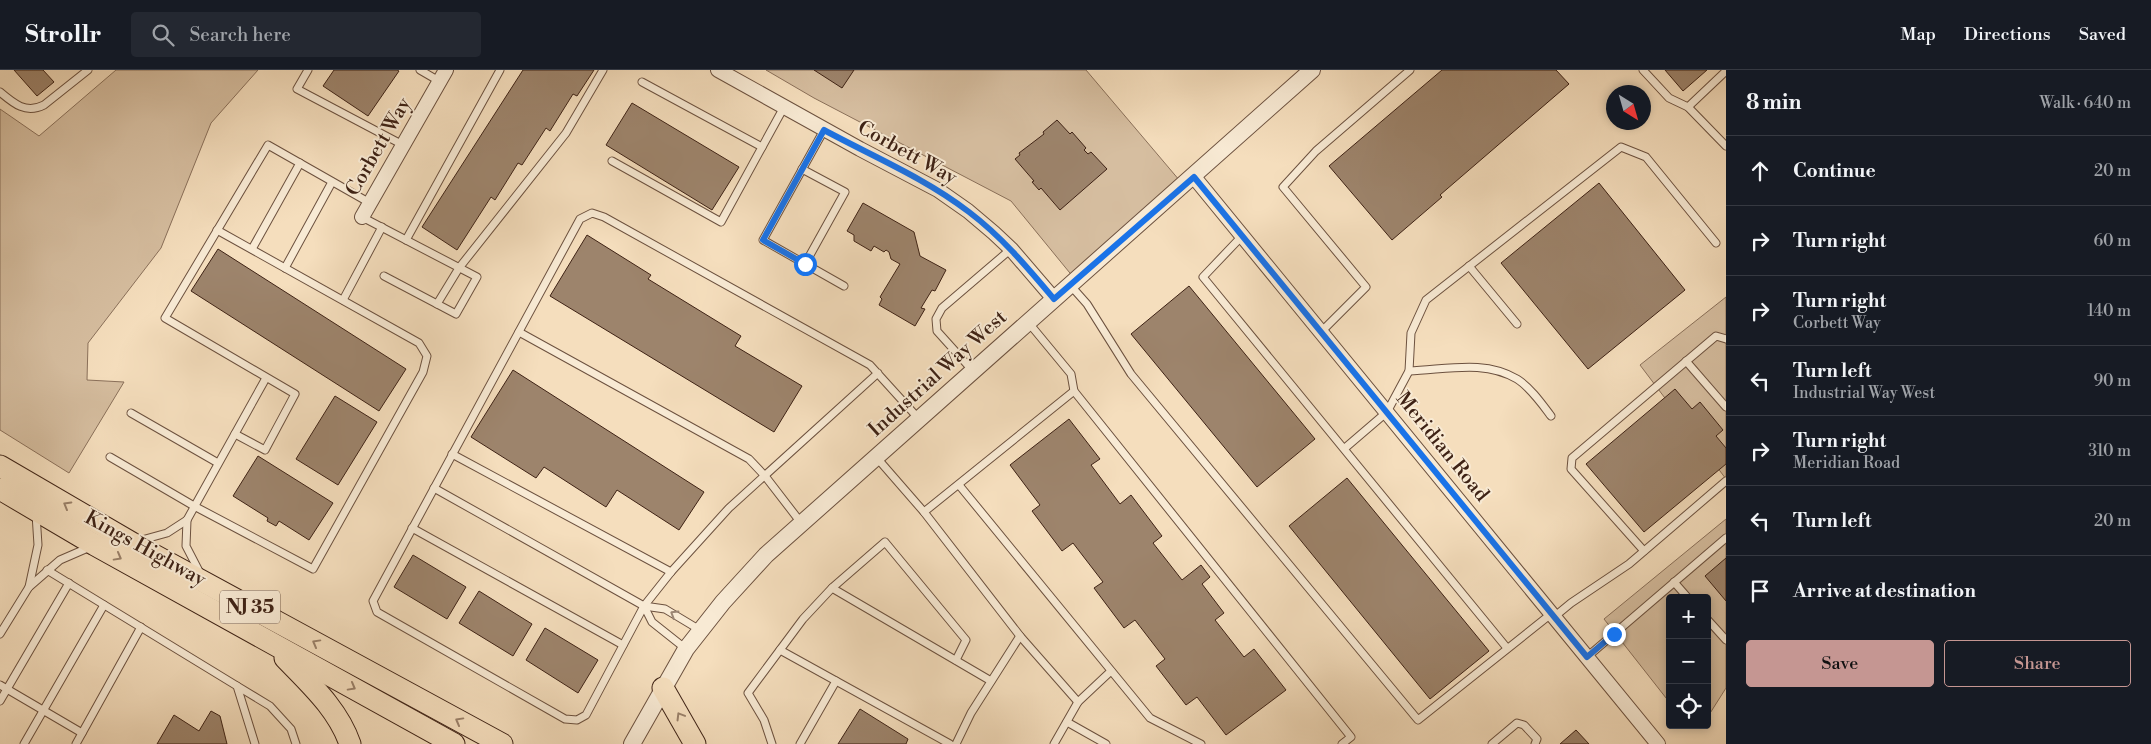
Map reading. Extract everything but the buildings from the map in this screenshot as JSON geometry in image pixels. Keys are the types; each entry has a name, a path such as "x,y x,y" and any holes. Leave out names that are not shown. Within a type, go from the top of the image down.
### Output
{"main road":[{"name":"Kings Highway","path":"0,466 132,543 502,744"},
{"name":"Kings Highway","path":"0,489 95,545 454,744"},
{"path":"269,642 321,694 345,730 350,744"},
{"path":"663,688 695,744"}],"street":[{"name":"Corbett Way","path":"718,70 824,130 938,190 968,211 1012,249 1054,299"},
{"name":"Industrial Way West","path":"632,744 686,649 752,569 1312,70"},
{"name":"Corbett Way","path":"362,217 443,76"},
{"name":"Meridian Road","path":"1194,177 1322,331 1658,744"}],"lane":[{"path":"0,92 21,107 36,109 44,105 88,70"},
{"path":"308,70 297,89 403,145"},
{"path":"420,70 443,76"},
{"path":"406,240 500,70"},
{"path":"437,304 460,268 566,133 603,70"},
{"path":"1322,331 1366,287 1283,188 1316,151 1410,70"},
{"path":"1643,70 1669,98 1688,107 1726,146"},
{"path":"1688,107 1726,71"},
{"path":"642,82 762,147"},
{"path":"612,161 721,222 784,107"},
{"path":"824,130 763,240 844,286"},
{"path":"234,434 265,450 295,394 165,318 268,145 370,203"},
{"path":"1345,448 1387,412 1409,371 1411,333 1426,300 1621,147 1646,157 1716,243"},
{"path":"252,249 300,163"},
{"path":"802,168 844,192 805,264"},
{"path":"285,268 332,182"},
{"path":"878,373 728,508 671,572 644,606 586,715 577,720 566,719 377,612 372,601 580,219 592,213 613,221 870,365 878,373 919,419"},
{"path":"362,217 477,277 456,314 384,276"},
{"path":"343,300 382,227"},
{"path":"110,457 194,506 313,569 423,372 426,356 419,343 218,230"},
{"path":"1243,235 1203,277 1507,648"},
{"path":"973,371 937,331 936,319 942,308 1012,249"},
{"path":"1469,266 1517,324"},
{"path":"1071,286 1087,304 1131,374 1418,720 1507,648 1629,564 1726,481"},
{"path":"1028,322 1071,374 1074,391 1351,737 1342,744"},
{"path":"519,332 750,458 802,524"},
{"path":"1644,551 1571,469 1572,458 1716,336 1726,338"},
{"path":"1686,361 1726,407"},
{"path":"1409,371 1478,367 1504,372 1518,380 1551,416"},
{"path":"206,583 186,546 187,520 266,378"},
{"path":"924,512 1074,391"},
{"path":"131,413 218,464"},
{"path":"452,454 671,572"},
{"path":"877,458 924,512 1020,636 1078,702"},
{"path":"959,485 1150,718 1201,744"},
{"path":"434,488 644,606 665,609 700,630"},
{"path":"29,588 38,545 36,510"},
{"path":"132,543 167,533 187,520"},
{"path":"412,528 623,645"},
{"path":"1587,657 1726,538"},
{"path":"772,744 764,720 748,694 803,620 832,588 885,542 966,640 956,660"},
{"path":"0,634 29,588 47,570 60,560 95,545"},
{"path":"47,570 270,706 291,729 296,744"},
{"path":"1674,582 1684,594"},
{"path":"0,701 68,583"},
{"path":"832,588 991,681"},
{"path":"24,744 104,605"},
{"path":"644,606 652,622 686,649"},
{"path":"1711,623 1726,640"},
{"path":"76,744 141,627"},
{"path":"956,744 971,713 1020,636"},
{"path":"780,650 950,744"},
{"path":"1054,744 1078,702 1111,671"},
{"path":"800,744 836,681"},
{"path":"0,685 82,733"},
{"path":"237,686 255,744"},
{"path":"1067,722 1106,744"},
{"path":"1492,744 1517,723 1524,724 1537,739 1536,744"}],"shaded area":[{"path":"116,70 258,70 211,123 161,248 88,343 87,380 124,382 69,473 0,430 0,109 39,136"},
{"path":"766,70 1086,70 1180,181 1074,278 1011,201 814,98"},
{"path":"1726,297 1726,479 1640,365"},
{"path":"1726,519 1726,688 1711,712 1711,594 1666,594 1666,698 1604,619"}],"route":[{"path":"805,264 763,240 824,130 938,190 968,211 1012,249 1054,299 1194,177 1274,272 1587,657 1614,634"}]}
